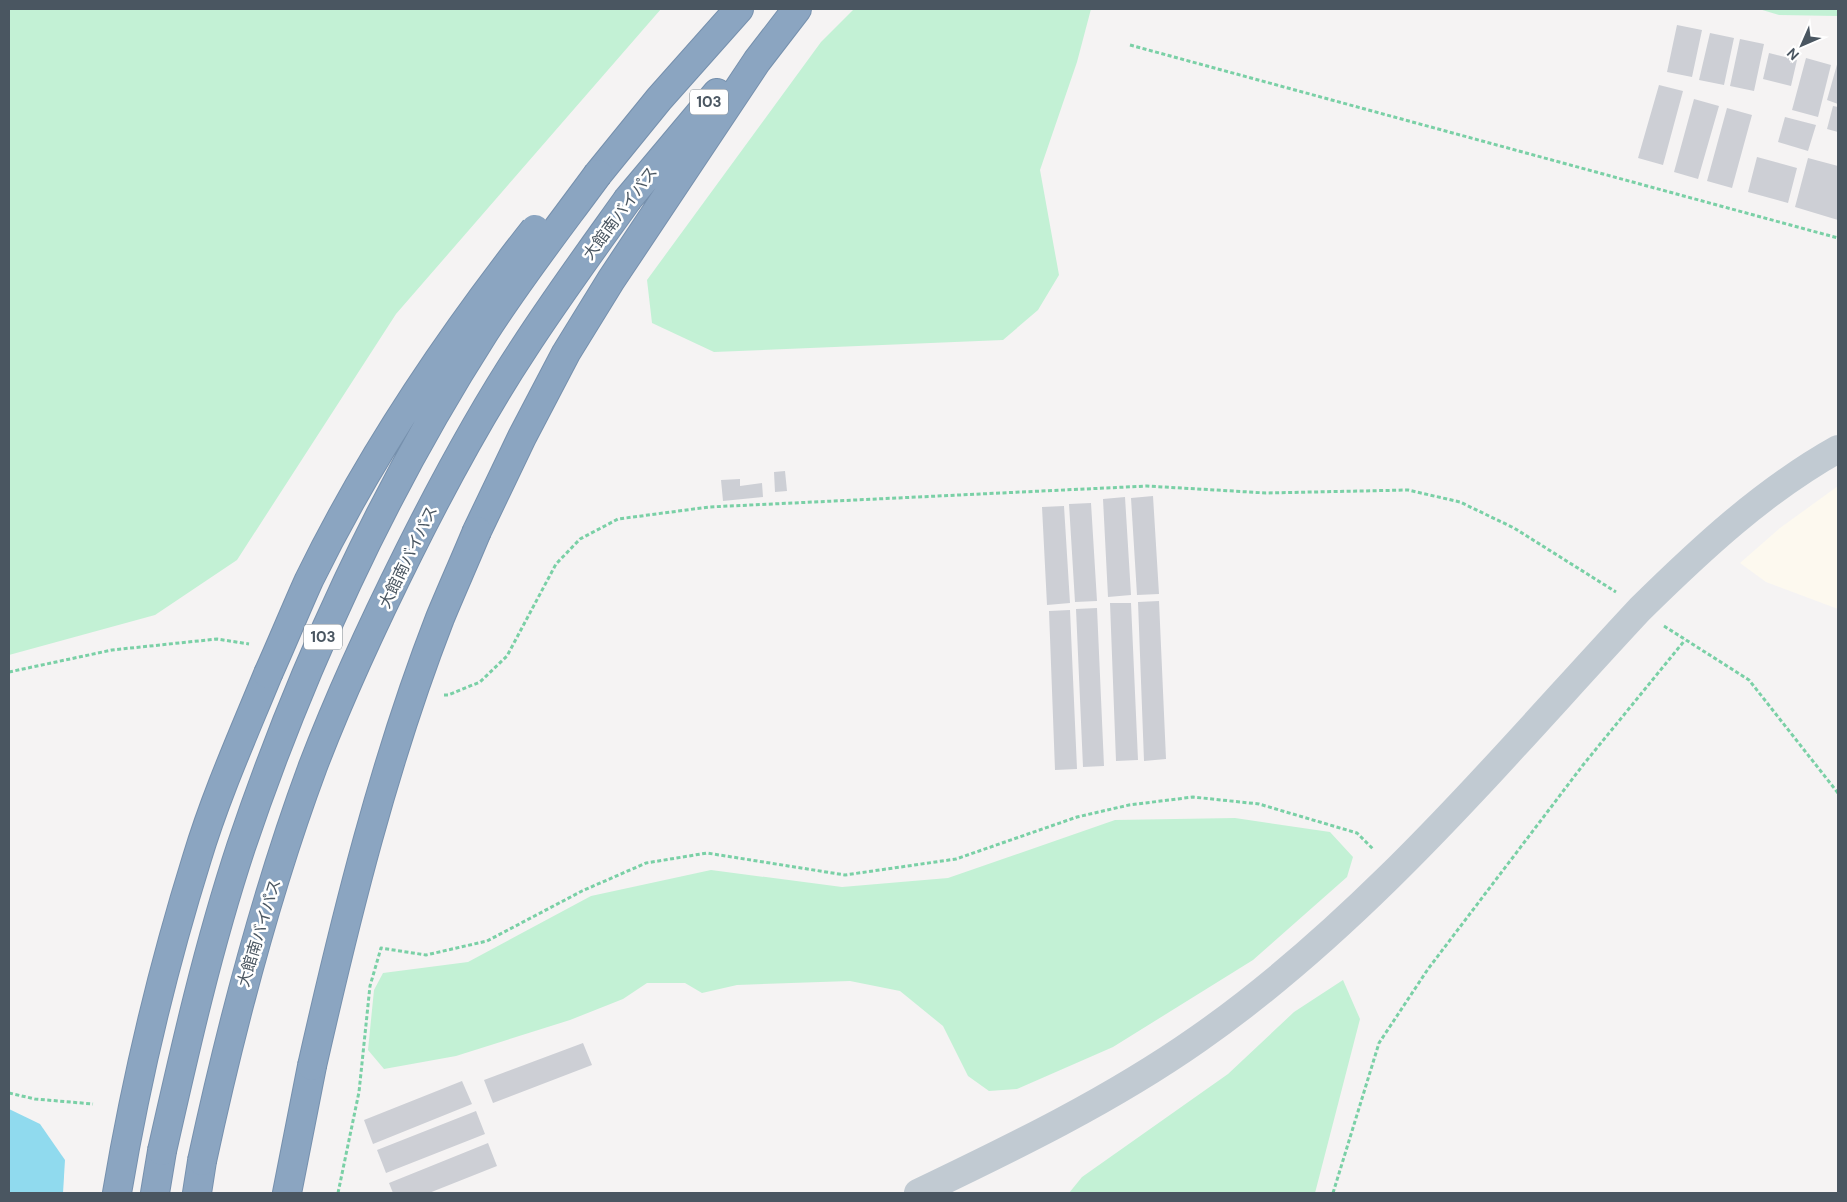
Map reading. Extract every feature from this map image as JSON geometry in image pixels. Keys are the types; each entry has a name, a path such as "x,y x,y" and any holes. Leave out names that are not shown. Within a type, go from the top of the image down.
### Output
{"highway":[{"path":"118,1193 126,1143 170,950 197,856 232,760 310,580 359,487 410,401 467,319 591,170 651,90 730,9"},
{"name":"103","path":"155,1193 162,1151 211,948 241,847 312,661 354,571 436,412 484,333 591,170 659,99 739,9"},
{"name":"大館南バイパス","path":"197,1193 226,1049 250,958 310,775 348,682 424,523 477,425 523,350 628,199 748,56 793,9"},
{"path":"287,1193 312,1066 339,948 374,824 408,711 440,619 477,531 522,437 566,353 653,215 757,61 797,9"}],"street":[{"path":"918,1193 986,1160 1129,1084 1199,1039 1272,984 1335,929 1394,873 1640,609 1689,560 1753,505 1796,474 1838,449"}],"path":[{"path":"1130,45 1838,238"},
{"path":"438,694 448,695 480,682 507,656 556,564 580,539 618,519 709,507 1147,486 1266,492 1408,490 1460,502 1514,528 1640,609"},
{"path":"9,672 112,650 218,639 255,645"},
{"path":"1332,1193 1379,1043 1428,969 1584,765 1685,640 1749,680 1838,793"},
{"path":"338,1193 359,1092 370,986 381,948 426,956 487,941 582,891 646,863 707,853 845,875 956,859 1077,817 1129,805 1192,797 1259,804 1357,832 1394,873"},
{"path":"9,1093 35,1099 94,1104"}],"shaded area":[{"path":"1838,486 1838,609 1766,582 1740,563 1780,528"}],"green space":[{"path":"9,9 661,9 396,314 237,560 155,615 9,655"},
{"path":"854,9 1091,9 1077,62 1040,170 1059,275 1038,310 1003,340 714,352 652,323 647,280 821,42"},
{"path":"1759,9 1838,9 1838,16 1779,15"},
{"path":"1235,818 1330,832 1353,857 1347,877 1253,960 1113,1047 1017,1089 989,1091 968,1076 943,1026 900,991 850,981 737,985 702,993 685,983 647,983 623,999 570,1020 456,1056 384,1069 368,1050 374,990 383,973 468,962 591,896 711,870 842,887 948,878 1115,820"},
{"path":"1343,980 1360,1019 1315,1193 1069,1193 1082,1177 1228,1074 1294,1012"}],"water":[{"path":"9,1109 40,1124 65,1160 63,1193 9,1193"}],"building":[{"path":"1677,25 1702,30 1692,77 1667,72"},
{"path":"1710,33 1734,38 1724,85 1699,80"},
{"path":"1740,39 1764,44 1754,91 1730,86"},
{"path":"1769,53 1797,60 1791,86 1763,79"},
{"path":"1806,58 1831,65 1818,117 1792,110"},
{"path":"1838,61 1838,104 1827,100"},
{"path":"1659,85 1683,91 1663,165 1638,158"},
{"path":"1694,99 1719,106 1698,179 1674,172"},
{"path":"1833,106 1838,107 1838,132 1827,129"},
{"path":"1727,108 1752,115 1732,188 1707,181"},
{"path":"1785,117 1816,125 1808,151 1778,142"},
{"path":"1757,157 1797,168 1788,203 1748,192"},
{"path":"1808,158 1838,166 1838,220 1795,207"},
{"path":"785,471 787,491 775,492 774,472"},
{"path":"740,479 740,486 762,483 763,497 723,501 721,480"},
{"path":"1153,496 1159,594 1137,595 1131,498"},
{"path":"1125,497 1131,595 1108,597 1103,499"},
{"path":"1091,503 1097,601 1075,602 1069,504"},
{"path":"1064,506 1070,603 1047,605 1042,507"},
{"path":"1159,601 1166,759 1144,761 1138,602"},
{"path":"1110,603 1131,603 1138,760 1116,761"},
{"path":"1097,608 1104,766 1083,767 1076,609"},
{"path":"1070,610 1077,769 1055,770 1049,611"},
{"path":"583,1043 592,1065 493,1103 484,1080"},
{"path":"462,1081 472,1104 373,1144 364,1120"},
{"path":"476,1111 485,1134 386,1173 377,1150"},
{"path":"488,1143 497,1166 429,1193 393,1193 389,1183"}]}
